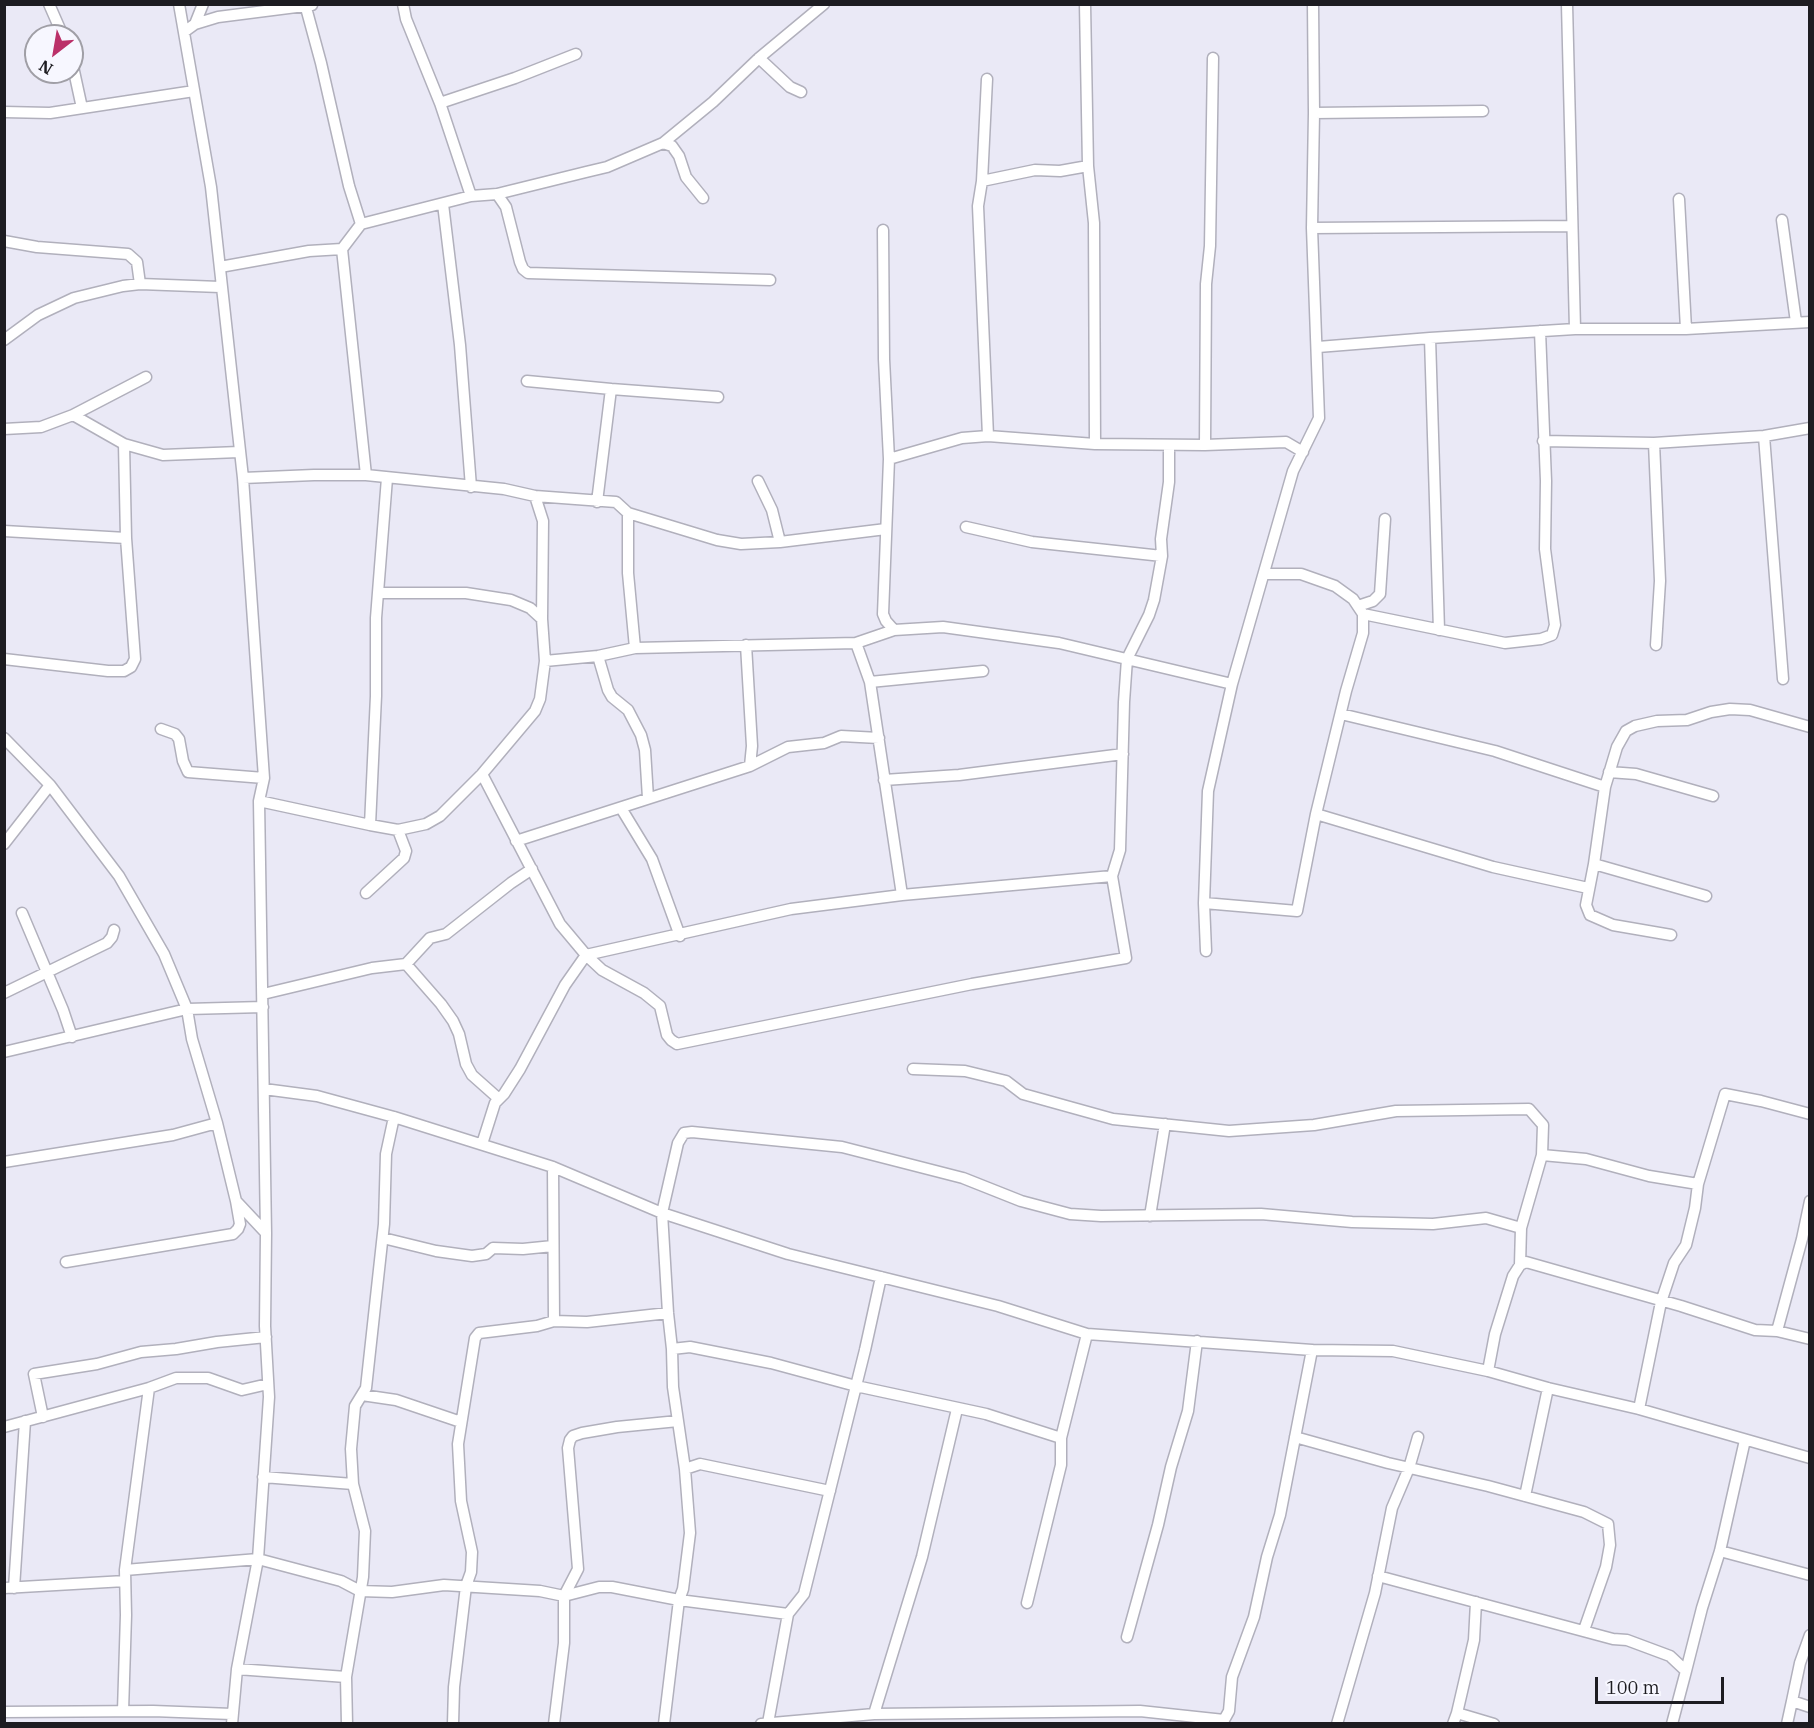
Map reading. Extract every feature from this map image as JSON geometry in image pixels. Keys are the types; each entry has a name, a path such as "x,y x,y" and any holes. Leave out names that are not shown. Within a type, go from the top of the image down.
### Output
{"street":[{"path":"49,4 58,24"},
{"path":"4,1712 123,1711 232,1719 237,1669 258,1559 269,1397 266,1337 267,1233 259,801 264,778 243,478 220,287 220,267 211,187 179,4"},
{"path":"195,24 203,4"},
{"path":"402,4 440,103 471,196"},
{"path":"366,475 342,249 361,224 471,196 497,194 607,166 663,143 824,4"},
{"path":"1085,4 1088,166 1094,223 1095,444"},
{"path":"1206,951 1204,903 1208,791 1232,684 1293,471 1319,418 1312,228 1313,4"},
{"path":"1567,4 1575,329"},
{"path":"184,32 195,24 218,17 307,5 361,224"},
{"path":"440,103 515,78 576,54"},
{"path":"759,58 790,87 801,93"},
{"path":"1204,445 1213,58"},
{"path":"987,79 982,181 978,206 988,436"},
{"path":"77,84 82,108"},
{"path":"4,112 50,113 194,91"},
{"path":"1314,113 1483,111"},
{"path":"663,143 672,146 679,156 686,177 703,198"},
{"path":"982,181 1035,170 1059,171 1088,166"},
{"path":"497,194 506,207 520,262 528,273 770,280"},
{"path":"1679,199 1686,329"},
{"path":"443,204 460,345 471,487"},
{"path":"1782,220 1796,322"},
{"path":"1312,228 1571,226"},
{"path":"883,230 884,359 889,459 884,614 888,628"},
{"path":"4,241 37,247 128,254 137,262 140,284"},
{"path":"220,267 309,251 342,249"},
{"path":"4,340 38,315 74,298 140,284 220,287"},
{"path":"1318,348 1575,329 1686,329 1809,322"},
{"path":"1360,610 1438,630 1505,643 1540,639 1552,635 1555,630 1545,549 1546,481 1540,332"},
{"path":"1430,338 1438,630"},
{"path":"4,429 40,427 73,415 146,377"},
{"path":"526,381 718,397"},
{"path":"597,502 611,389"},
{"path":"73,415 124,444 163,455 240,452"},
{"path":"1543,441 1654,443 1764,436 1809,428"},
{"path":"889,459 962,438 988,436 1095,444 1204,445 1286,442 1303,452"},
{"path":"1764,436 1783,679"},
{"path":"1654,443 1660,581 1656,645"},
{"path":"4,659 108,671 124,671 131,667 135,659 126,538 124,444"},
{"path":"482,774 560,924 602,970 644,993 660,1006 667,1035 677,1044 972,984 1126,958 1112,876 1120,850 1127,659 1149,615 1162,556 1161,539 1169,482 1169,445"},
{"path":"243,478 366,475 504,489 535,496 616,502 628,513 717,540 741,544 780,542 886,529"},
{"path":"370,825 376,696 376,618 387,478"},
{"path":"758,481 772,510 780,542"},
{"path":"259,801 398,830 426,824 440,816 482,774 535,711 540,699 545,661 542,618 543,521 535,496"},
{"path":"628,513 628,573 635,648"},
{"path":"1360,610 1373,602 1380,594 1385,519"},
{"path":"966,528 1032,542 1162,556"},
{"path":"4,531 126,538"},
{"path":"1204,903 1297,911 1316,814 1362,633 1360,610 1353,599 1335,586 1301,574 1264,574"},
{"path":"379,592 466,592 511,600 530,608 542,618"},
{"path":"545,661 598,656 635,648 856,643 888,628 944,627 1059,643 1232,684"},
{"path":"856,643 870,682 902,894"},
{"path":"746,645 752,746 750,766"},
{"path":"598,656 608,690 612,697 628,710 641,735 645,750 648,798"},
{"path":"870,682 982,671"},
{"path":"1671,935 1613,925 1598,920 1590,915 1586,905 1605,787 1621,738 1626,731 1635,726 1657,721 1687,720 1711,712 1730,709 1750,710 1809,727"},
{"path":"1341,714 1496,751 1605,787"},
{"path":"161,729 175,734 179,739 183,761 188,772 264,778"},
{"path":"516,841 750,766 788,747 824,743 841,736 879,738"},
{"path":"4,738 50,785 119,876 164,954 187,1009 192,1039 218,1123 240,1224 232,1234 66,1262"},
{"path":"884,780 959,775 1123,754"},
{"path":"1609,772 1636,774 1713,796"},
{"path":"4,844 50,785"},
{"path":"621,808 652,858 680,936"},
{"path":"1316,814 1493,867 1588,888"},
{"path":"366,893 404,858 406,851 398,830"},
{"path":"1594,864 1706,896"},
{"path":"263,994 372,968 406,964 430,938 446,934 532,869"},
{"path":"482,1144 495,1103 520,1069 565,985 586,955 680,936 791,909 902,894 1112,876"},
{"path":"22,913 72,1037"},
{"path":"4,993 107,943 114,930"},
{"path":"406,964 453,1021 462,1042 466,1064 472,1075 499,1099"},
{"path":"4,1052 187,1009 263,1007"},
{"path":"913,1069 965,1071 1006,1081 1023,1094 1113,1119 1229,1131 1314,1125 1396,1111 1529,1109 1543,1125 1542,1155 1521,1228 1520,1265 1513,1276 1498,1322 1488,1371"},
{"path":"264,1089 317,1096 394,1116 553,1167 662,1213 788,1254 998,1306 1087,1334 1312,1350 1393,1352 1488,1371 1548,1388 1639,1409 1809,1458"},
{"path":"1639,1409 1670,1271 1686,1245 1698,1184 1725,1094 1809,1114"},
{"path":"347,1724 346,1677 360,1591 365,1531 353,1484 351,1449 355,1406 366,1388 383,1238 386,1154 394,1116"},
{"path":"4,1162 173,1135 218,1123"},
{"path":"1150,1216 1166,1124"},
{"path":"664,1724 679,1600 683,1589 690,1533 685,1469 673,1387 662,1213 680,1137 684,1133 842,1147 963,1178 1022,1201 1070,1214 1150,1216 1261,1214 1352,1222 1433,1224 1486,1218 1521,1228"},
{"path":"1542,1155 1586,1159 1649,1176 1698,1184"},
{"path":"553,1167 554,1321"},
{"path":"236,1201 267,1233"},
{"path":"1777,1331 1802,1239 1809,1201"},
{"path":"1802,1239 1809,1228"},
{"path":"383,1238 436,1251 472,1256 486,1254 493,1248 523,1249 553,1246"},
{"path":"1520,1265 1527,1262 1681,1306 1755,1330 1777,1331 1809,1339"},
{"path":"768,1723 788,1614 804,1594 881,1277"},
{"path":"453,1724 454,1687 472,1552 460,1491 458,1459 460,1422 477,1335 537,1326 554,1321 587,1322 668,1313"},
{"path":"1027,1603 1062,1465 1061,1438 1087,1334"},
{"path":"43,1417 34,1374 97,1364 141,1352 266,1337"},
{"path":"1127,1637 1171,1467 1188,1412 1197,1341"},
{"path":"672,1349 690,1347 771,1363 856,1386 986,1414 1061,1438"},
{"path":"761,1724 874,1714 1140,1712 1224,1719 1229,1711 1232,1677 1254,1617 1267,1557 1280,1515 1312,1350"},
{"path":"4,1428 149,1388 176,1378 208,1378 242,1390 268,1384"},
{"path":"123,1711 125,1576 149,1388"},
{"path":"1525,1496 1548,1388"},
{"path":"362,1395 396,1401 460,1422"},
{"path":"874,1714 922,1557 957,1409"},
{"path":"555,1724 564,1643 564,1596 578,1569 568,1448 570,1440 573,1436 594,1431 678,1421"},
{"path":"26,1422 9,1588 258,1559 341,1581 360,1591 392,1592 444,1585 540,1591 564,1596 599,1587 612,1587 679,1600 788,1614"},
{"path":"1295,1437 1584,1512 1608,1524 1610,1545 1606,1567 1584,1630"},
{"path":"1337,1724 1370,1614 1392,1508 1409,1468 1418,1437"},
{"path":"1672,1724 1720,1551 1745,1440"},
{"path":"685,1469 699,1464 830,1491"},
{"path":"263,1477 353,1484"},
{"path":"1720,1551 1809,1575"},
{"path":"1378,1576 1613,1639 1627,1640 1670,1656 1686,1671"},
{"path":"1476,1602 1474,1640 1455,1718 1494,1724"},
{"path":"1787,1724 1800,1663 1809,1635"},
{"path":"237,1669 346,1677"},
{"path":"1792,1701 1809,1707"}]}
